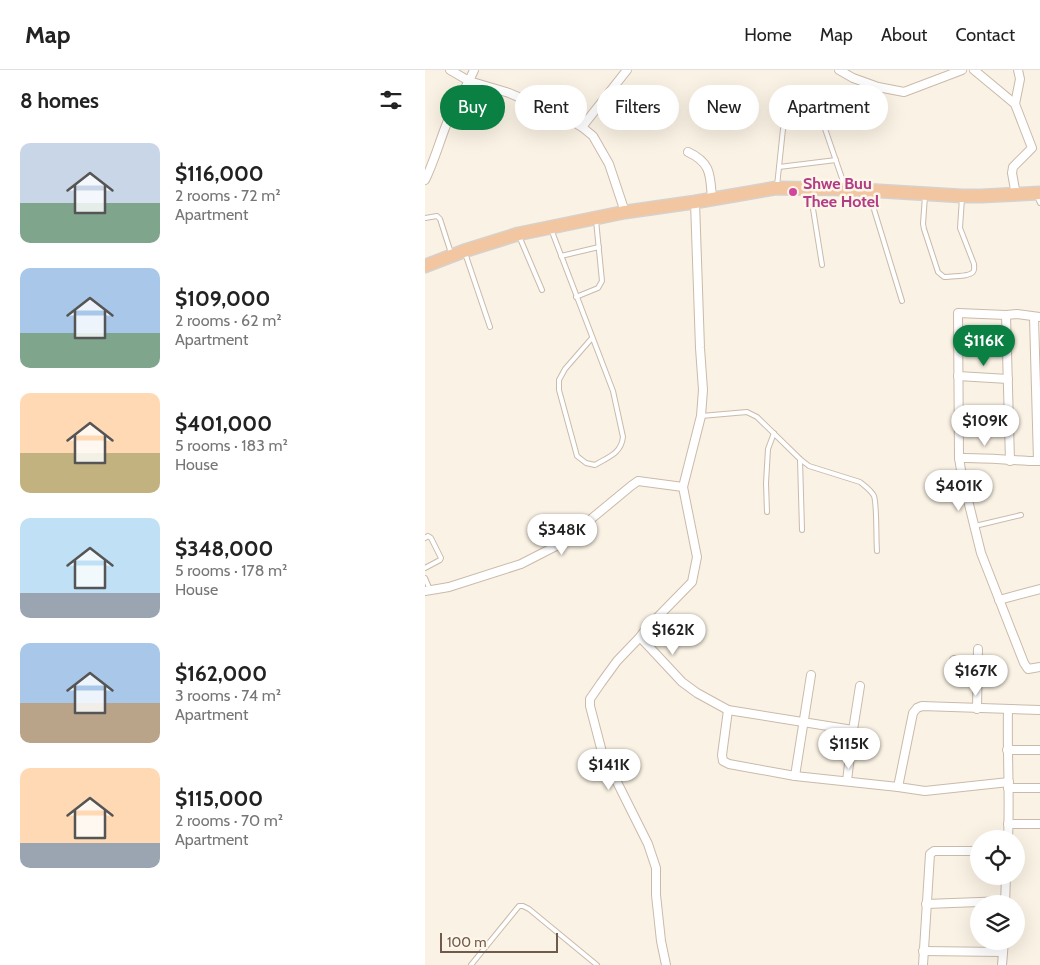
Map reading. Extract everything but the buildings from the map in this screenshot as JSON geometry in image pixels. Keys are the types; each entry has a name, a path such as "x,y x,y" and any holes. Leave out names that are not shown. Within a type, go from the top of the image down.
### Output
{"highway":[{"path":"425,266 458,253 519,234 550,227 625,212 776,188 846,189 963,196 1016,195 1039,197"}],"street":[{"path":"450,70 469,81 515,96"},
{"path":"425,180 433,164 449,117 474,70"},
{"path":"587,121 627,70"},
{"path":"839,70 853,78 878,87 904,92 962,70"},
{"path":"974,70 1015,104 1032,148"},
{"path":"1015,104 1020,79 1018,70"},
{"path":"586,130 593,136 609,164 625,212"},
{"path":"1016,195 1012,173 1013,166 1032,148 1040,144"},
{"path":"688,152 697,156 705,163 710,174 712,199"},
{"path":"666,965 661,941 655,868 648,844 602,752 590,706 590,699 617,661 692,582 697,557 683,488 701,416 703,390 695,202"},
{"path":"959,458 1039,461 1037,317 1017,314 958,313 958,376 959,458 981,553 1025,666 1027,669 1040,667"},
{"path":"1006,314 1010,461"},
{"path":"958,376 1007,379"},
{"path":"427,591 449,587 521,564 562,543 639,481 683,488"},
{"path":"999,600 1040,589"},
{"path":"640,637 682,682 697,693 728,710 853,730"},
{"path":"977,709 979,649"},
{"path":"954,660 978,662"},
{"path":"795,776 811,676"},
{"path":"847,781 861,686"},
{"path":"898,787 913,713 917,708 922,706 1040,710"},
{"path":"1008,709 1009,830"},
{"path":"728,710 721,755 723,761 729,764 795,776 925,791 1009,785 1040,788"},
{"path":"1007,750 1040,750"},
{"path":"1009,824 1040,824"},
{"path":"923,965 929,854 934,851 970,851"},
{"path":"926,904 970,903"},
{"path":"923,952 1003,952 1002,965"}],"lane":[{"path":"776,188 783,129 789,119 812,115 823,123 846,189"},
{"path":"779,167 836,160"},
{"path":"810,188 822,265"},
{"path":"868,190 902,301"},
{"path":"925,194 924,229 938,272 945,277 968,275 973,273 974,270 974,264 960,228 963,196"},
{"path":"425,218 437,216 440,219 458,253 490,327"},
{"path":"576,296 598,288 602,281 596,218"},
{"path":"550,227 613,391 623,437 622,444 617,452 595,465 586,463 577,456 559,390 559,380 565,369 592,338"},
{"path":"519,234 542,290"},
{"path":"561,256 599,247"},
{"path":"701,416 747,412 757,417 809,466 860,482 869,489 875,498 877,551"},
{"path":"767,512 765,483 768,449 774,433"},
{"path":"800,459 802,530"},
{"path":"974,526 1021,515"},
{"path":"425,538 428,536 431,538 441,558 425,568"},
{"path":"425,578 427,591"},
{"path":"471,965 519,906 523,906 597,965"}],"place":[{"name":"Shwe Buu Thee Hotel","path":"793,192"}]}
